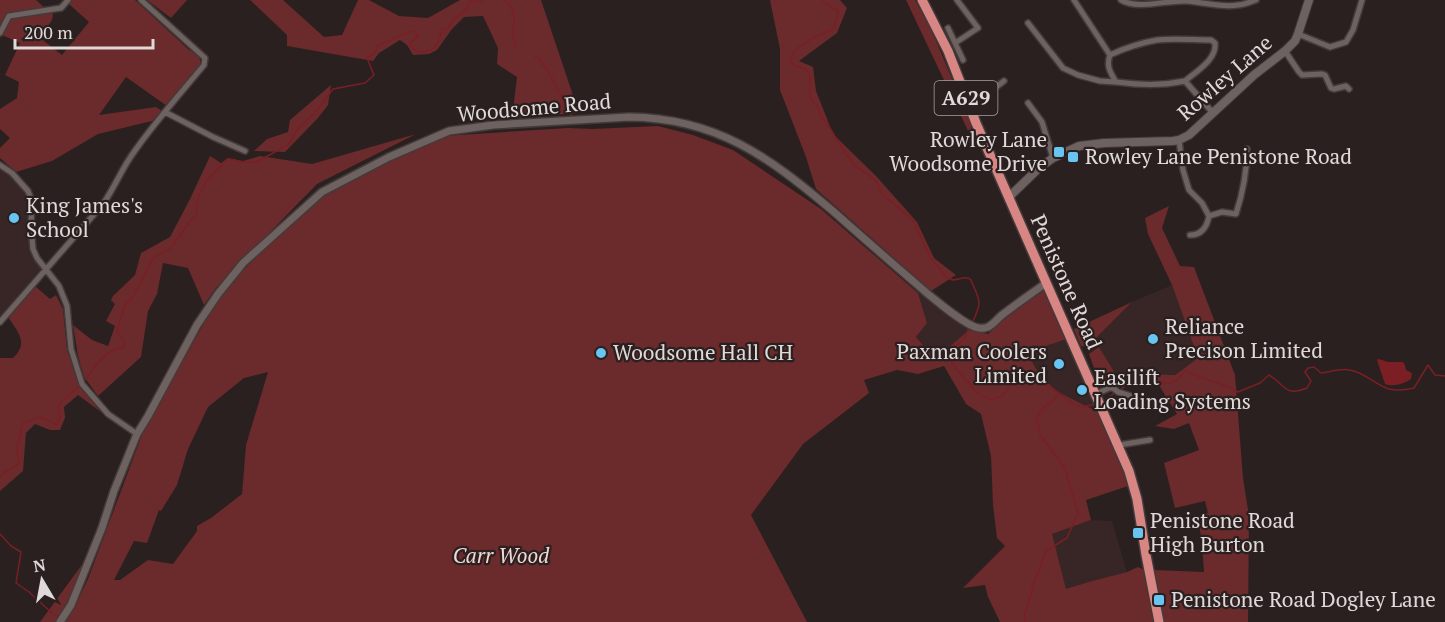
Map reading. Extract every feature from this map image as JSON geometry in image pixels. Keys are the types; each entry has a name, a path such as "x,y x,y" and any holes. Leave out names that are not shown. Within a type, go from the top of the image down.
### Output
{"highway":[{"name":"Penistone Road","path":"922,0 948,51 966,99 1129,471 1137,499 1159,622"}],"main road":[{"name":"Rowley Lane","path":"1009,197 1039,168 1053,158 1079,146 1104,142 1167,142 1179,140 1192,132 1295,40 1309,0"}],"street":[{"path":"0,33 9,16 62,8 68,0"},
{"path":"0,322 103,204 132,154 204,65 205,58 141,0"},
{"path":"956,44 978,28 957,0"},
{"path":"1074,0 1110,55"},
{"path":"1121,0 1130,4 1186,1 1225,6 1255,0"},
{"path":"1298,34 1330,47 1346,42 1353,30 1362,0"},
{"path":"1028,23 1063,68 1100,81 1145,85 1185,81 1210,59 1216,50 1215,43 1210,40 1159,40 1125,48 1110,55 1107,62 1116,82"},
{"path":"948,28 963,60"},
{"path":"1285,51 1302,75 1322,74 1325,75 1332,88 1346,86 1349,89"},
{"path":"966,99 996,87 1004,81"},
{"path":"1185,81 1213,113"},
{"path":"987,91 991,98"},
{"path":"1028,103 1042,122 1053,158"},
{"path":"165,112 246,151"},
{"name":"Woodsome Road","path":"60,622 71,604 137,434 198,325 243,262 322,192 417,144 449,131 470,127 629,117 669,119 706,129 750,148 775,164 927,293 975,327 986,328 1046,283"},
{"path":"1179,140 1183,170 1189,190 1202,203 1209,216 1205,229 1190,235"},
{"path":"1209,216 1222,212 1236,214 1247,171 1247,149"},
{"path":"0,165 12,172 28,190 32,201 33,249 59,286 67,306 71,349 82,384 108,414 137,434"},
{"path":"1096,394 1113,388 1117,392 1134,398"},
{"path":"1119,446 1150,440"}],"shaded area":[{"name":"King James's School","path":"0,168 26,189 31,248 42,267 0,317"},
{"path":"1172,285 1198,358 1175,375 1130,373 1118,378 1099,347 1089,354 1087,347 1132,302"},
{"path":"918,293 969,330 936,359 916,337 926,323"},
{"path":"1067,339 1100,413 1056,391 1040,376 1027,351"},
{"path":"1378,359 1403,362 1406,370 1412,373 1411,379 1398,384 1385,384"},
{"path":"1091,520 1112,521 1127,572 1066,590 1051,534"}],"green space":[{"path":"0,0 36,0 46,9 8,14 0,29"},
{"path":"72,0 135,0 189,50 199,55 201,65 167,106 126,77 99,115 156,107 162,111 152,121 98,134 52,161 16,172 0,158 0,148 10,138 0,129 0,109 17,98 19,82 5,75 20,43 2,35 11,18 50,11 53,14 52,20 40,38 62,55 89,22 69,4"},
{"path":"147,0 187,0 171,18"},
{"path":"250,0 283,0 324,37 342,35 358,0 369,0 399,16 428,18 460,0 541,0 579,113 512,118 517,77 497,64 498,48 483,16 464,17 437,50 429,54 413,55 407,45 400,40 379,53 373,61 287,46 287,35"},
{"path":"770,0 840,0 847,8 837,33 799,61 813,67 816,91 833,134 876,176 917,222 934,258 956,275 931,291 816,189 780,90 780,49"},
{"path":"906,0 915,0 931,29 971,124 971,137"},
{"path":"331,85 328,105 285,152 254,151 267,139 288,132 290,120"},
{"name":"Carr Wood","path":"658,126 693,135 733,150 821,209 918,293 927,323 916,337 935,359 969,330 988,334 1004,319 1045,289 1067,339 1027,352 1040,376 1058,392 1100,413 1125,473 1128,486 1086,500 1091,520 1052,534 1066,589 1138,567 1146,571 1156,622 1000,622 985,585 963,588 1005,546 997,538 991,456 981,414 966,404 944,366 918,374 897,370 864,380 869,393 803,444 751,515 807,622 64,622 74,608 88,579 146,424 223,290 323,191 428,137 568,128","holes":["268,372 246,445 242,494 197,526 197,531 173,564 148,560 120,580 114,580 134,541 147,543 159,510 161,511 177,485 188,449 208,407 244,378"]},
{"path":"416,134 317,184 216,288 204,305 188,268 163,263 157,294 148,311 141,357 98,396 84,377 73,325 92,340 108,346 115,326 106,321 115,304 111,300 113,296 135,275 141,253 170,237 210,156 221,163 228,158 243,161 260,156 312,164"},
{"path":"1169,206 1162,228 1180,266 1194,267 1235,375 1243,478 1249,516 1248,622 1164,622 1154,570 1204,572 1198,516 1208,513 1205,501 1175,508 1164,463 1199,450 1189,423 1174,429 1155,426 1177,414 1155,379 1134,383 1116,381 1100,385 1089,354 1099,347 1118,378 1130,373 1175,375 1198,358 1172,285 1148,234 1145,218"},
{"path":"35,286 50,299 56,295 63,309 67,350 80,387 101,412 78,395 64,407 65,418 60,430 50,430 35,424 26,433 23,471 0,491 0,358 13,358 18,353 20,337 8,317"},
{"path":"1132,302 1087,347 1081,346 1074,329"},
{"path":"84,562 68,602 55,622 40,622"}],"waterway":[{"path":"84,381 105,356 124,347 124,341 117,331 126,303 131,300 154,257 170,249 196,216 198,197 207,180 228,159 257,162 289,144 299,127 315,113 333,89 365,83 374,75 367,58 375,53 377,46 415,31 418,36 410,43 412,47 418,52 433,49 442,28 447,30 454,19 467,9 470,1 481,2 482,0"},
{"path":"505,0 513,11 513,34 516,46"},
{"path":"823,0 838,11 832,30 804,43 790,59 793,65 806,69 810,76 810,97 845,153 856,167 876,181 882,194 913,220 930,257 946,277 953,280 965,278 971,280 979,303 973,321"},
{"path":"534,56 550,74 572,117"},
{"path":"969,328 961,343 951,346 950,354 951,362 975,391 989,400 1001,397 1009,389 1007,378 1010,371 1030,376 1059,393 1043,408 1037,418 1040,435 1065,468 1078,513 1067,538 1046,551 1034,583 1025,622"},
{"path":"1120,390 1146,371 1160,382 1169,383 1177,380 1185,371 1238,392 1260,383 1269,375 1286,389 1294,391 1307,388 1311,381 1305,372 1308,368 1314,367 1321,373 1350,370 1395,390 1414,388 1428,365 1435,375 1445,376"},
{"path":"0,476 19,463 17,446 23,423 40,417 57,425 60,417 58,408 61,402 81,385"},
{"path":"1106,399 1116,392"},
{"path":"1060,394 1076,405 1084,407 1095,404"},
{"path":"0,534 11,546 21,552 16,583 54,615 61,617"}],"place":[{"name":"Rowley Lane Woodsome Drive","path":"1059,152"},
{"name":"Rowley Lane Penistone Road","path":"1073,157"},
{"name":"King James's School","path":"14,218"},
{"name":"Reliance Precison Limited","path":"1153,339"},
{"name":"Woodsome Hall CH","path":"601,353"},
{"name":"Paxman Coolers Limited","path":"1059,364"},
{"name":"Easilift Loading Systems","path":"1082,390"},
{"name":"Penistone Road High Burton","path":"1138,533"},
{"name":"Penistone Road Dogley Lane","path":"1159,600"}]}
